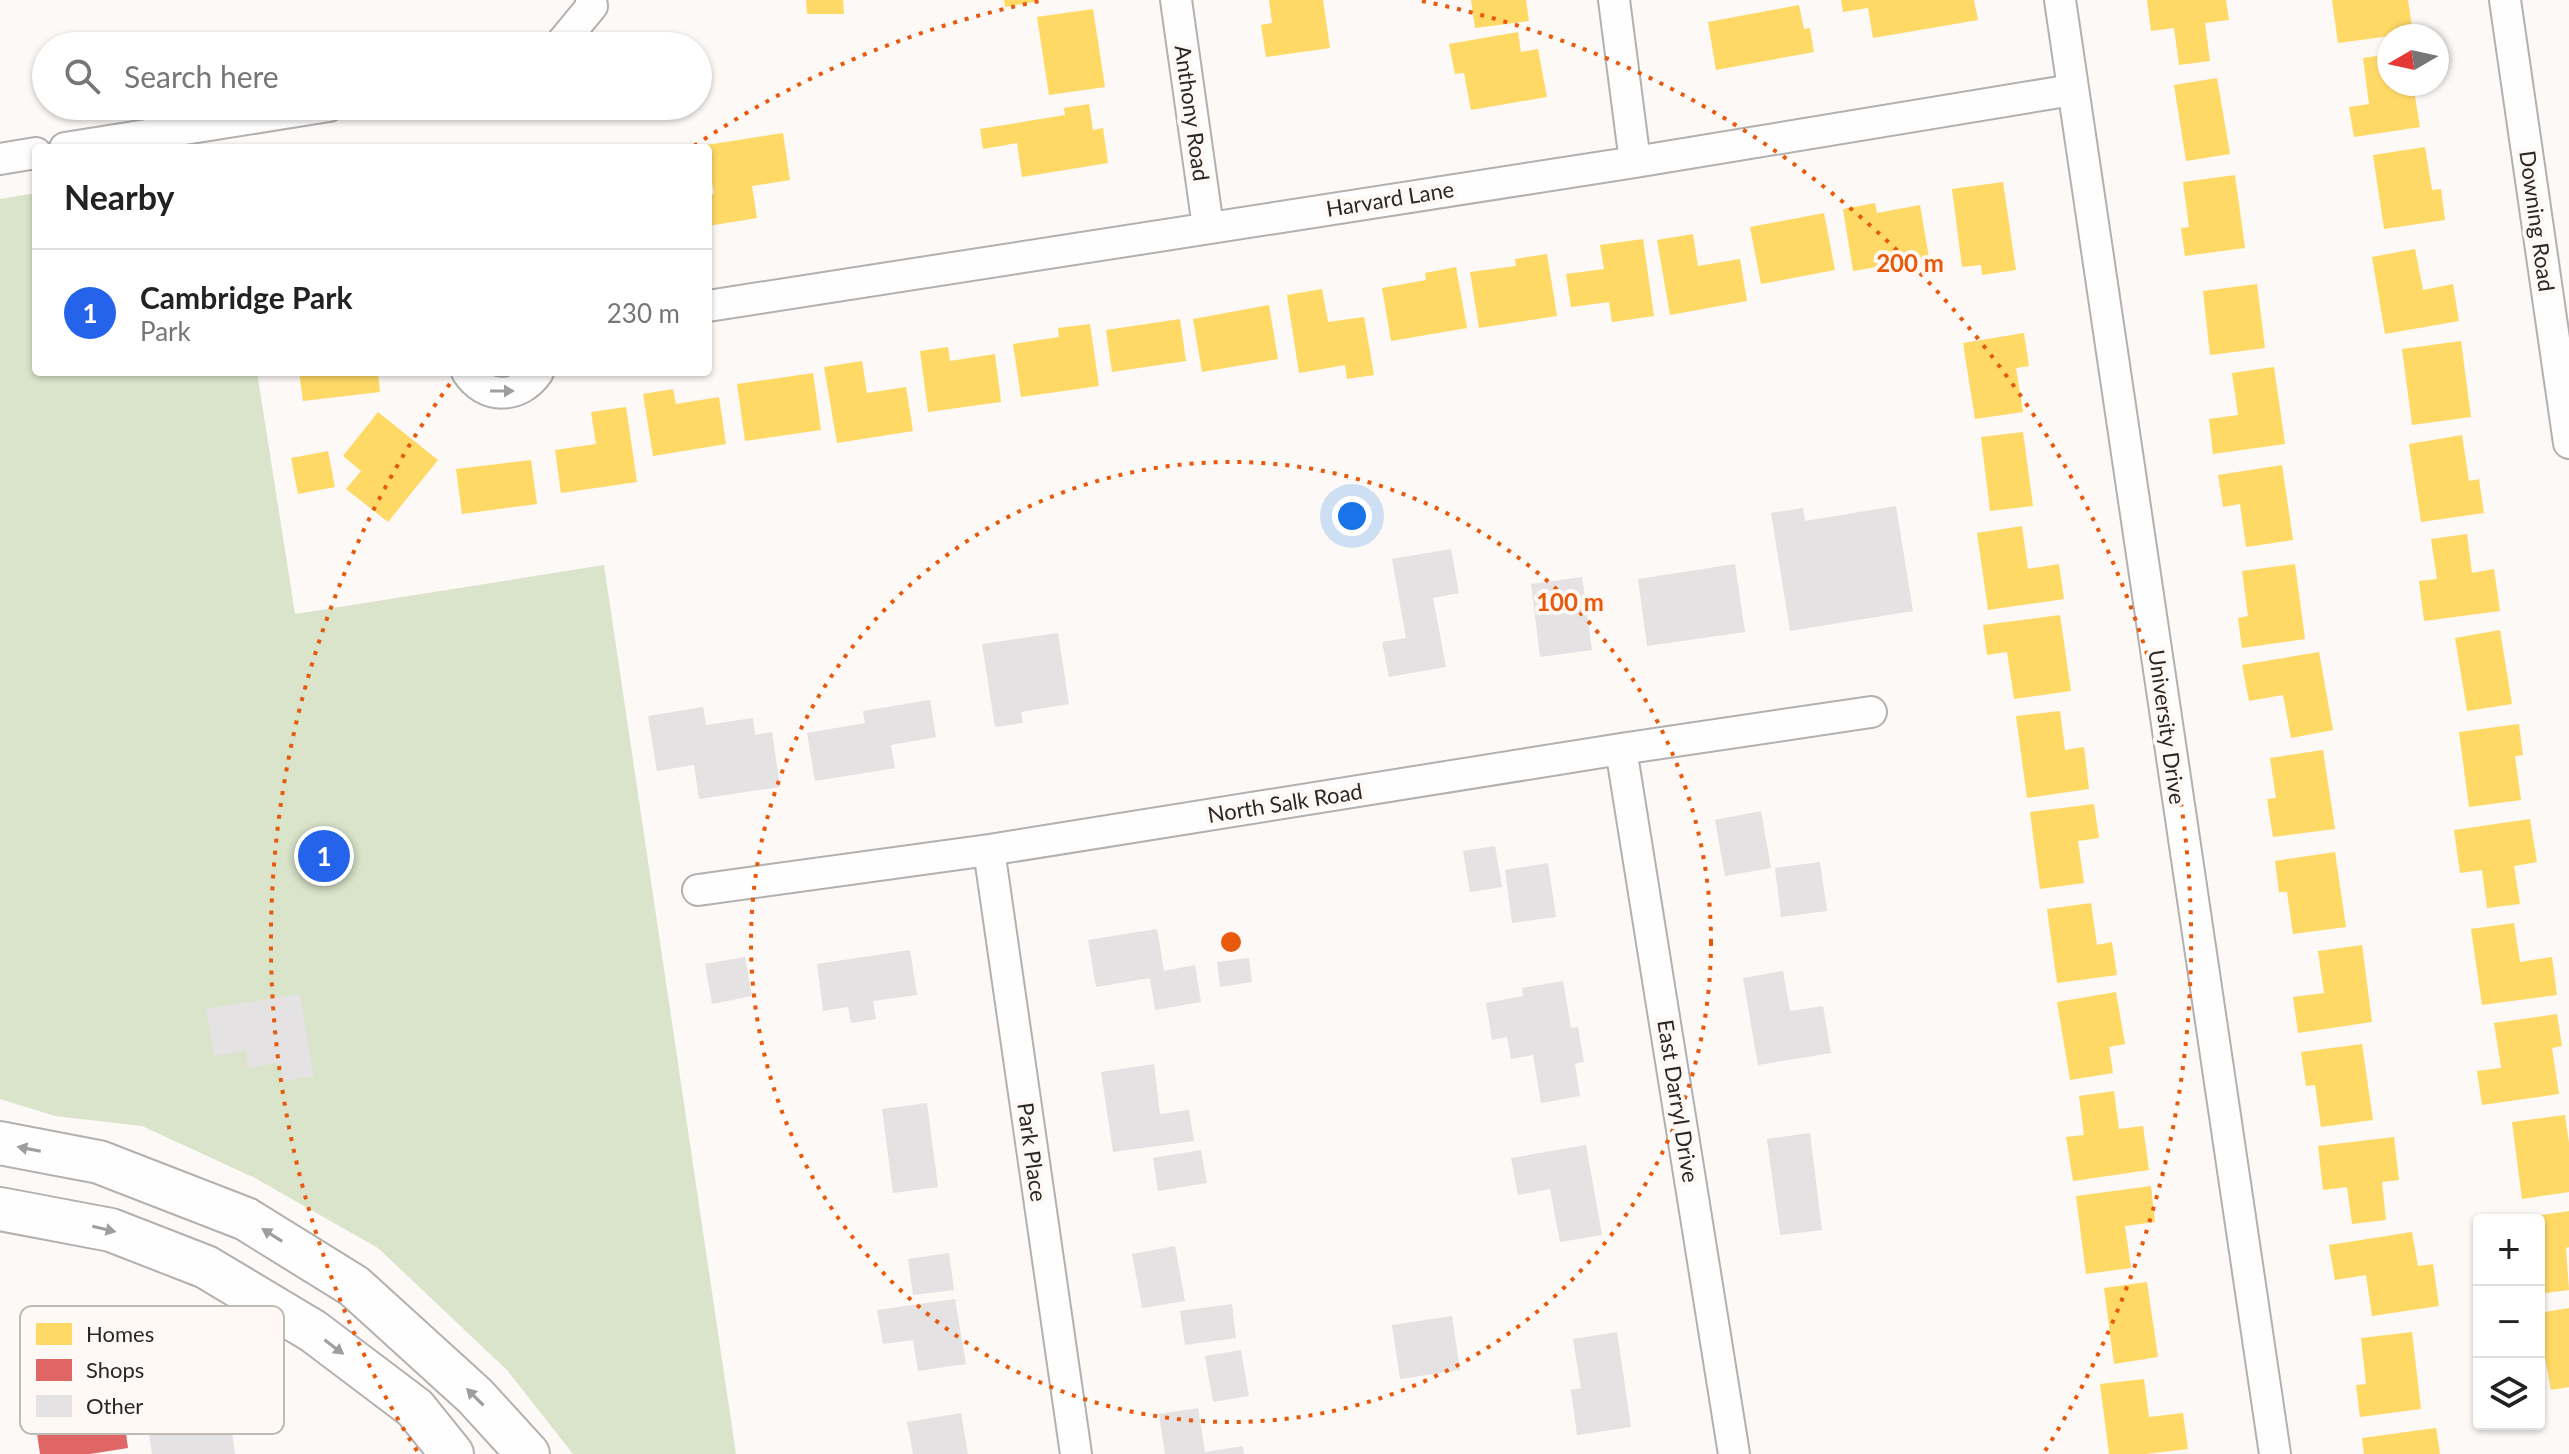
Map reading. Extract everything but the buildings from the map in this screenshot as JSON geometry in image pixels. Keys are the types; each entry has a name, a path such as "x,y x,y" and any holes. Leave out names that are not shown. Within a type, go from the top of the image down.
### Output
{"main road":[{"path":"0,1143 99,1162 246,1219 354,1286 475,1396 528,1454"},
{"path":"0,1209 111,1230 206,1267 271,1306"},
{"path":"284,1314 313,1331 415,1408 452,1454"}],"street":[{"path":"571,32 592,6 591,0"},
{"name":"Anthony Road","path":"1176,0 1208,227"},
{"path":"1614,0 1635,162"},
{"name":"University Drive","path":"2060,0 2275,1454"},
{"name":"Downing Road","path":"2505,0 2569,443"},
{"name":"Harvard Lane","path":"712,305 1635,162 2072,90"},
{"path":"90,144 241,120"},
{"path":"0,159 32,154"},
{"path":"470,376 488,391 502,394 516,392 528,385 535,376"},
{"name":"North Salk Road","path":"698,890 989,850 1871,712"},
{"name":"East Darryl Drive","path":"1621,749 1734,1454"},
{"name":"Park Place","path":"989,850 1076,1454"}],"green space":[{"path":"32,194 32,376 258,376 295,614 604,565 736,1454 573,1454 507,1370 378,1248 255,1178 142,1126 55,1116 0,1099 0,199"}],"place":[{"name":"Cambridge Park","path":"324,856"}]}
